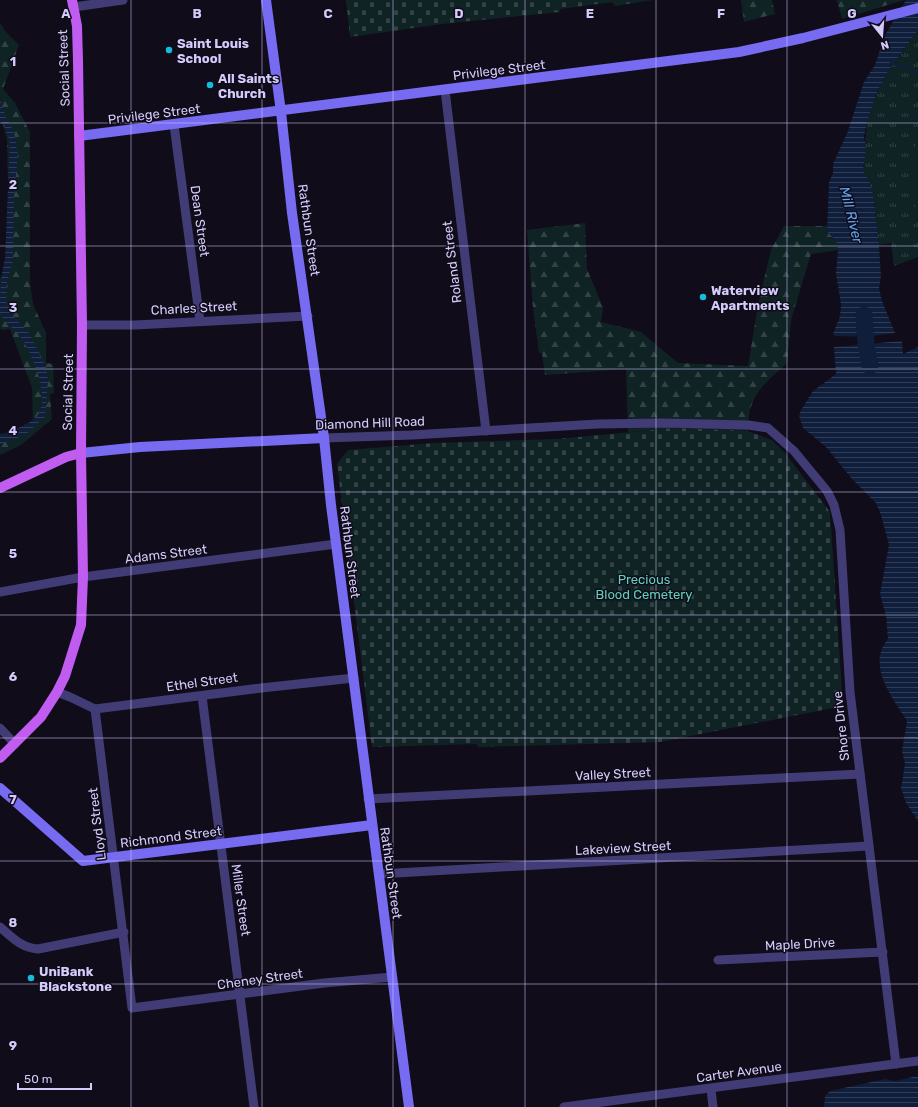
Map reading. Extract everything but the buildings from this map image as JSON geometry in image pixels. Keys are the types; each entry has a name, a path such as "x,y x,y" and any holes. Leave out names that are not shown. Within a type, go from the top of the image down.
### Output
{"main road":[{"name":"Rathbun Street","path":"266,0 281,112 292,213 308,316 324,438 368,799 409,1107"},
{"name":"Social Street","path":"0,758 41,717 57,692 65,676 81,625 84,577 81,453 82,325 78,61 73,4"},
{"name":"Privilege Street","path":"79,136 281,112 739,52 918,8"},
{"name":"Diamond Hill Road","path":"0,488 66,457 81,453 140,447 324,438"},
{"name":"Richmond Street","path":"0,788 83,861 372,825"}],"street":[{"path":"73,4 123,0"},
{"name":"Roland Street","path":"445,90 486,431"},
{"name":"Dean Street","path":"174,125 200,321"},
{"name":"Charles Street","path":"82,325 135,325 308,316"},
{"name":"Diamond Hill Road","path":"324,438 486,431 598,424 662,423 748,425"},
{"name":"Shore Drive","path":"748,425 768,428 787,444 827,491 834,505 840,530 850,692 896,1064"},
{"name":"Adams Street","path":"0,592 84,577 336,544"},
{"name":"Ethel Street","path":"95,709 354,678"},
{"path":"57,692 70,696 95,709"},
{"name":"Miller Street","path":"202,696 254,1107"},
{"name":"Lloyd Street","path":"95,709 124,932 132,1008"},
{"path":"0,728 15,744"},
{"name":"Valley Street","path":"368,799 860,774"},
{"name":"Lakeview Street","path":"379,874 869,846"},
{"path":"0,927 20,944 27,948 38,949 124,932"},
{"name":"Maple Drive","path":"718,960 883,952"},
{"name":"Cheney Street","path":"132,1008 324,983 392,977"},
{"name":"Carter Avenue","path":"564,1107 918,1061"},
{"path":"711,1089 713,1107"}],"green space":[{"path":"346,0 653,0 615,6 613,2 560,9 560,12 442,24 350,37"},
{"path":"741,0 772,0 775,14 744,22"},
{"path":"837,0 904,0 842,19"},
{"path":"0,23 6,32 19,45 3,89 15,103 30,132 30,283 33,304 46,333 46,363 53,364 54,393 50,394 52,419 21,445 0,455 0,434 10,432 33,421 32,388 10,329 1,330 0,325 0,279 7,260 8,184 7,139 3,125 0,122"},
{"path":"918,30 918,257 894,266 891,243 879,245 874,200 863,170 867,122 877,92 888,71"},
{"path":"918,127 918,208 910,201 912,166"},
{"path":"585,223 587,269 603,307 601,322 641,332 678,363 748,366 758,305 771,250 784,226 827,226 827,231 836,241 838,250 811,254 791,320 787,363 770,378 758,392 751,408 748,431 674,428 628,432 626,369 545,375 542,353 539,353 533,308 527,230"},
{"name":"Precious Blood Cemetery","path":"674,428 748,431 772,440 785,453 830,512 843,706 660,742 478,747 477,744 372,747 337,464 348,450 434,443 557,439"}],"water":[{"path":"906,0 918,0 918,30 888,71 877,92 867,122 864,137 866,147 863,170 870,183 874,200 881,276 879,288 882,301 895,333 866,337 835,336 833,334 840,316 841,305 836,273 838,250 836,241 827,231 829,182 833,173 833,164 848,131 864,82 875,65 885,35"},
{"path":"0,99 6,118 14,132 18,156 14,193 13,260 7,282 6,302 13,316 29,333 46,367 48,381 45,417 25,435 0,444 0,436 32,421 36,417 42,405 42,395 38,373 29,352 20,336 0,313 2,278 5,259 10,142 3,123 0,121"},
{"path":"902,341 903,354 918,347 918,821 906,803 901,788 905,764 902,751 907,721 889,691 880,670 882,649 888,639 886,616 880,594 889,545 881,515 876,503 852,479 826,447 803,428 799,416 813,391 836,374 834,347"},
{"path":"918,1077 918,1107 824,1107 825,1096 830,1091 885,1079 895,1081"}],"waterway":[{"path":"891,63 918,71"},
{"name":"Mill River","path":"864,315 866,344 870,366"}],"place":[{"name":"Saint Louis School","path":"169,50"},
{"name":"All Saints Church","path":"210,85"},
{"name":"Waterview Apartments","path":"703,297"},
{"name":"UniBank Blackstone","path":"31,978"}]}
